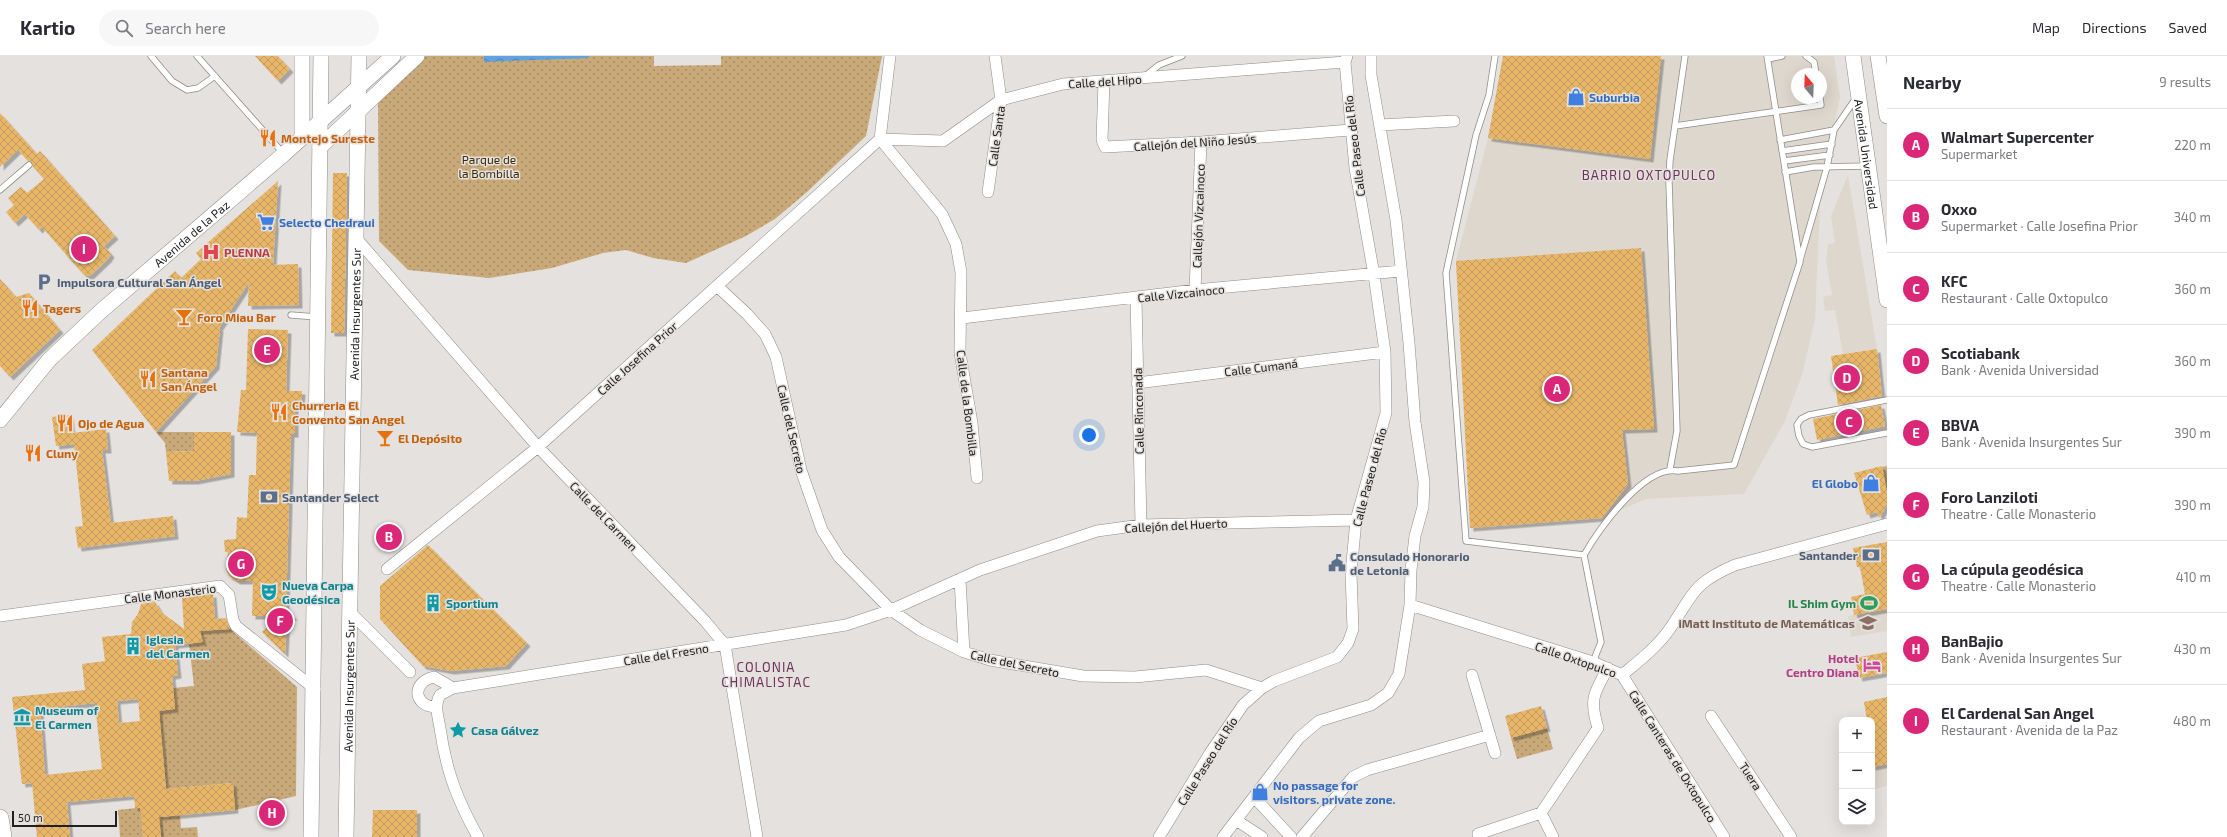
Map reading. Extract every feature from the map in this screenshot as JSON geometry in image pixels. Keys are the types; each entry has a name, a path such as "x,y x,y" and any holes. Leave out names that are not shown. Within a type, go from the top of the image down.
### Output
{"main road":[{"path":"302,56 302,137"},
{"path":"311,837 315,689 321,56"},
{"name":"Avenida Insurgentes Sur","path":"346,837 349,611 360,85 359,56"},
{"name":"Avenida de la Paz","path":"0,419 49,360 101,311 284,154 321,118 392,56"},
{"path":"320,147 417,56"},
{"name":"Avenida Universidad","path":"1853,56 1887,300"},
{"name":"Avenida Universidad","path":"1878,56 1887,110"},
{"path":"0,818 3,837"}],"street":[{"path":"880,138 890,56"},
{"name":"Calle Santa","path":"988,192 1001,100 995,56"},
{"path":"1223,837 1298,738 1319,721 1371,705 1388,693 1398,674 1410,606 1411,570 1415,536 1423,507 1424,482 1415,422 1396,220 1371,75 1371,56"},
{"name":"Calle del Hipo","path":"880,138 942,141 1001,100 1063,84 1104,82 1346,59"},
{"name":"Calle Paseo del Río","path":"1159,837 1210,753 1243,705 1262,688 1274,681 1337,657 1348,643 1353,630 1351,573 1356,520 1386,413 1385,352 1350,130 1346,59"},
{"name":"Callejón del Niño Jesús","path":"1104,82 1102,140 1105,147 1201,142 1350,130"},
{"path":"1380,125 1454,120"},
{"name":"Calle Josefina Prior","path":"387,569 538,447 880,138"},
{"name":"Calle de la Bombilla","path":"880,138 942,214 956,244 961,272 962,318 960,353 972,423 977,478"},
{"name":"Callejón Vizcainoco","path":"1195,290 1201,142"},
{"name":"Calle del Carmen","path":"356,238 538,447 705,621 725,645"},
{"name":"Calle Vizcainoco","path":"962,318 1195,290 1374,275 1402,271"},
{"name":"Calle del Secreto","path":"717,286 747,314 765,334 776,357 801,470 822,530 839,557 891,610 920,630 964,652 990,660 1083,676 1135,676 1206,670 1262,688"},
{"name":"Calle Rinconada","path":"1136,298 1141,525"},
{"name":"Calle Cumaná","path":"1137,383 1385,352"},
{"name":"Callejón del Huerto","path":"891,610 960,579 1096,531 1141,525 1356,520"},
{"name":"Calle Oxtopulco","path":"1410,606 1593,662 1622,675 1650,652 1668,630 1696,588 1713,575 1735,566 1887,524"},
{"path":"960,579 964,652"},
{"name":"Calle Monasterio","path":"0,616 220,586 229,595 233,620 236,626 315,689"},
{"name":"Calle del Fresno","path":"437,707 440,695 453,688 846,625 891,610"},
{"path":"349,611 410,672"},
{"path":"725,645 757,837"},
{"path":"1478,834 1541,813 1598,728 1592,706 1596,690 1608,668"},
{"path":"1472,675 1495,753"},
{"name":"Calle Canteras de Oxtopulco","path":"1622,675 1724,837"},
{"path":"453,688 434,677 426,679 420,684 418,691 420,699 425,705 437,707 445,761 464,812 478,837"},
{"name":"Tuera","path":"1711,716 1791,837"},
{"path":"1302,837 1353,777 1367,770 1490,735"},
{"path":"1254,797 1291,837"},
{"path":"1541,813 1553,837"},
{"path":"1236,820 1262,837"}],"lane":[{"path":"151,56 172,81 187,90 198,88 215,76"},
{"path":"197,56 284,154"},
{"path":"1142,78 1159,65 1182,56"},
{"path":"1495,56 1490,95 1476,135 1446,273 1466,541 1584,555"},
{"path":"1670,469 1677,438 1668,182 1685,56"},
{"path":"1782,56 1767,57 1800,262"},
{"path":"1806,56 1814,62 1815,68"},
{"path":"1593,662 1601,642 1584,555 1598,530 1645,480 1670,469 1678,471 1734,465 1800,262 1827,167 1834,130 1859,94"},
{"path":"1675,126 1821,104"},
{"path":"1780,140 1834,130"},
{"path":"1782,151 1832,144"},
{"path":"1784,161 1830,155"},
{"path":"0,190 29,164"},
{"path":"1785,172 1827,167 1868,166"},
{"path":"291,315 318,317"},
{"path":"1887,400 1809,415 1801,419 1797,425 1799,436 1803,444 1812,447 1887,433"}],"shaded area":[{"path":"1503,56 1834,56 1840,98 1821,180 1815,319 1802,375 1785,421 1744,494 1646,499 1602,518 1470,528 1456,261 1488,138"},
{"path":"1848,175 1877,349 1843,354 1835,310 1825,311 1823,297 1832,295 1826,261 1828,244 1835,243 1831,216"},
{"name":"iMatt Instituto de Matemáticas","path":"1887,609 1887,631 1851,637 1848,616"},
{"path":"1887,764 1887,786 1875,789 1875,766"}],"green space":[{"name":"Parque de la Bombilla","path":"425,56 654,56 654,66 721,65 721,56 882,56 866,136 807,192 775,219 746,236 686,263 653,258 626,250 603,253 552,268 489,278 408,270 379,241 378,100"},
{"path":"156,432 194,432 194,451 166,452 165,443"},
{"path":"1887,466 1887,493 1882,467"},
{"path":"230,629 297,687 296,796 235,810 233,783 166,789 159,711 175,709 173,688 194,686 189,644 201,642 200,631"},
{"path":"1547,728 1553,749 1517,759 1511,738"},
{"path":"153,806 141,811 143,837 120,837 118,810"},
{"path":"158,811 164,817 180,815 181,828 197,827 198,837 161,837"}],"water":[{"path":"484,56 589,56 589,58 484,62"}],"building":[{"path":"255,56 278,56 290,69 278,81"},
{"name":"Suburbia","path":"1503,56 1661,56 1650,159 1488,138"},
{"path":"0,113 37,154 40,151 115,236 104,246 111,254 108,259 90,276 84,275 42,227 39,230 25,214 15,223 6,212 14,205 8,198 21,187 27,193 44,179 33,167 32,162 28,161 18,150 0,167"},
{"path":"333,173 347,173 344,333 331,333"},
{"path":"278,181 273,265 298,264 299,305 248,306 249,282 219,328 216,366 156,432 92,350 175,271 181,278 201,259 196,253"},
{"path":"1641,248 1654,429 1622,430 1628,484 1602,518 1470,528 1456,261"},
{"path":"0,279 16,297 29,293 60,330 10,377 0,366"},
{"path":"248,329 288,330 286,391 302,391 301,406 295,406 295,434 291,434 286,608 287,606 287,610 294,617 287,617 285,654 262,632 277,616 252,616 253,581 237,581 229,576 226,569 228,552 225,552 224,540 236,539 237,517 247,518 249,475 256,475 257,433 237,432 241,390 246,390"},
{"path":"1877,349 1882,396 1838,405 1831,356"},
{"path":"1881,405 1885,426 1817,440 1813,419"},
{"path":"70,415 72,433 106,429 108,450 102,450 111,523 173,516 175,536 78,548 75,527 83,526 74,444 56,446 52,417"},
{"path":"194,432 231,432 231,474 195,481 169,481 166,452 194,451"},
{"name":"El Globo","path":"1882,466 1887,493 1887,505 1879,518 1877,512 1867,515 1854,473"},
{"path":"1887,542 1887,609 1854,615 1851,597 1865,594 1860,567 1857,567 1853,548"},
{"name":"Sportium","path":"428,545 527,643 506,666 451,671 423,666 380,619 380,586"},
{"path":"213,594 215,619 226,618 230,629 200,631 203,642 175,645 178,675 172,676 175,709 159,711 166,789 233,783 235,810 159,817 161,837 143,837 140,808 135,808 134,796 67,802 70,837 37,837 32,783 22,784 12,697 85,690 82,664 105,661 102,637 131,634 132,622 138,614 141,604 155,602 161,612 184,629 182,598","holes":["138,699 140,721 119,723 117,701","95,703 102,769 45,775 40,709"]},
{"name":"Hotel Centro Diana","path":"1887,652 1887,673 1859,678 1855,658"},
{"path":"1887,697 1887,764 1875,766 1875,717 1866,717 1864,702"},
{"path":"1541,706 1547,728 1511,738 1505,716"},
{"path":"373,810 417,810 417,837 372,837"}],"place":[{"name":"Suburbia","path":"1576,97"},
{"name":"Montejo Sureste","path":"268,138"},
{"name":"Selecto Chedraui","path":"266,222"},
{"name":"El Cardenal San Angel","path":"84,249"},
{"name":"PLENNA","path":"211,252"},
{"name":"Impulsora Cultural San Ángel","path":"44,282"},
{"name":"Tagers","path":"30,308"},
{"name":"Foro Miau Bar","path":"184,317"},
{"name":"BBVA","path":"267,350"},
{"name":"Scotiabank","path":"1847,378"},
{"name":"Santana San Ángel","path":"148,379"},
{"name":"Walmart Supercenter","path":"1557,389"},
{"name":"Churreria El Convento San Angel","path":"279,412"},
{"name":"KFC","path":"1849,422"},
{"name":"Ojo de Agua","path":"65,423"},
{"name":"El Depósito","path":"385,438"},
{"name":"Cluny","path":"33,453"},
{"name":"El Globo","path":"1871,483"},
{"name":"Santander Select","path":"269,497"},
{"name":"Oxxo","path":"389,537"},
{"name":"Santander","path":"1871,555"},
{"name":"Consulado Honorario de Letonia","path":"1337,563"},
{"name":"La cúpula geodésica","path":"241,564"},
{"name":"Nueva Carpa Geodésica","path":"269,592"},
{"name":"Sportium","path":"433,603"},
{"name":"IL Shim Gym","path":"1869,603"},
{"name":"Foro Lanziloti","path":"280,621"},
{"name":"iMatt Instituto de Matemáticas","path":"1868,623"},
{"name":"Iglesia del Carmen","path":"133,646"},
{"name":"Hotel Centro Diana","path":"1872,665"},
{"name":"Museum of El Carmen","path":"22,717"},
{"name":"Casa Gálvez","path":"458,730"},
{"name":"No passage for visitors. private zone.","path":"1260,792"},
{"name":"BanBajio","path":"272,813"}],"district":[{"name":"BARRIO OXTOPULCO","path":"1649,175"},
{"name":"COLONIA CHIMALISTAC","path":"766,674"}]}
